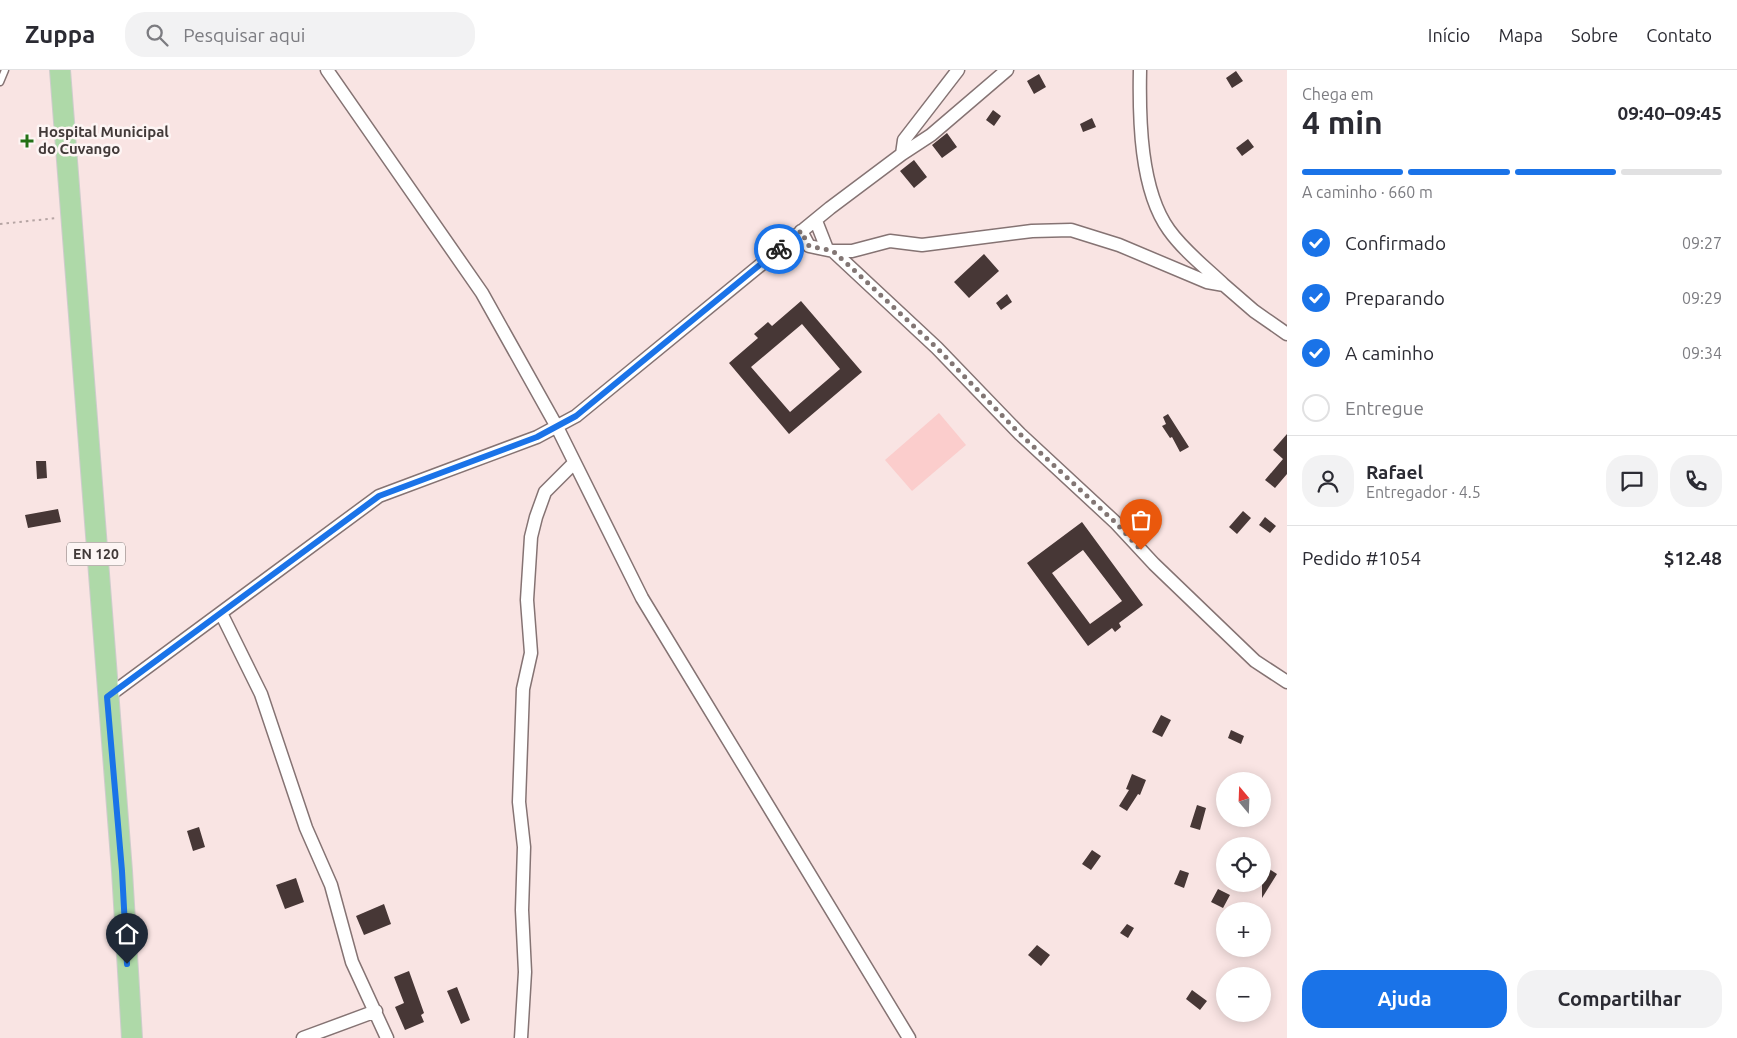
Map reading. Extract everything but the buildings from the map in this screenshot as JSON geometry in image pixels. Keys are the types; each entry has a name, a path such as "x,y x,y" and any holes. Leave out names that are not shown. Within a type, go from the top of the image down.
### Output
{"main road":[{"name":"EN 120","path":"60,70 107,697 122,871 132,1038"}],"street":[{"path":"327,70 482,293 557,427 573,464 642,598 909,1038"},
{"path":"902,154 904,140 958,70"},
{"path":"107,697 379,496 557,427 576,416 801,231 902,154 931,135 1007,70"},
{"path":"1140,70 1140,133 1159,213 1181,245 1254,311 1287,334"},
{"path":"816,221 830,250 937,348 1020,434 1115,522 1154,564 1255,662 1287,682"},
{"path":"801,231 809,246 830,250 852,251 890,241 922,245 1032,231 1071,230 1119,246 1208,282 1224,285"},
{"path":"521,1038 524,972 522,910 524,847 520,802 523,689 532,653 528,622 531,537 545,492 573,464"},
{"path":"221,613 262,694 306,828 330,885 352,962 376,1010 387,1038"},
{"path":"303,1038 376,1010"}],"lane":[{"path":"0,82 5,70"}],"path":[{"path":"0,224 71,217"}],"shaded area":[{"path":"939,413 966,445 912,491 885,460"}],"way so far":[{"path":"779,249 801,231 809,246 833,251 937,348 975,390 1115,522 1141,550"}],"place":[{"name":"Hospital Municipal do Cuvango","path":"27,141"}],"route":[{"path":"127,964 122,871 107,697 379,496 537,437 576,416 779,249"}]}
